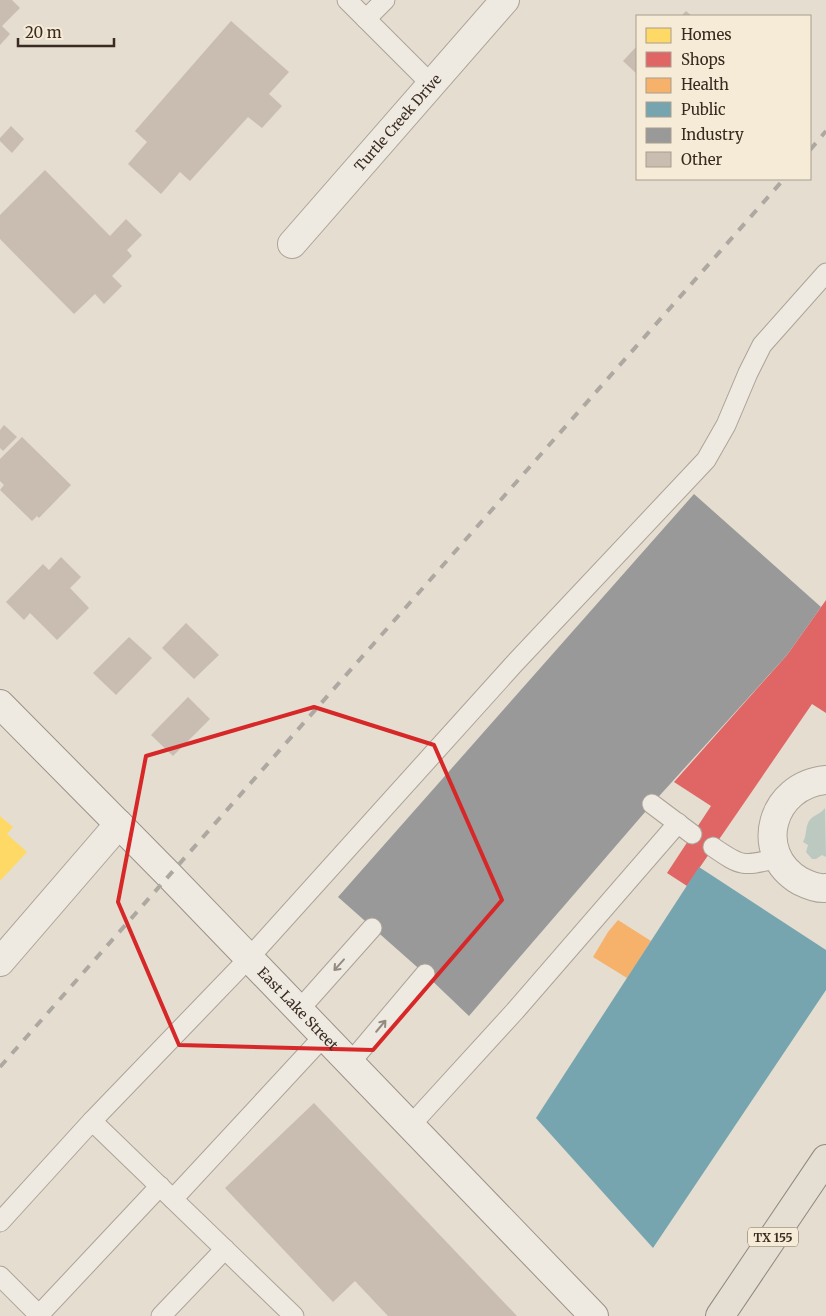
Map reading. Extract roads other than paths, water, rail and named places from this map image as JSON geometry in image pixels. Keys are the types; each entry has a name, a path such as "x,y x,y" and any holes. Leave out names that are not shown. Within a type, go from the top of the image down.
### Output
{"main road":[{"name":"TX 155","path":"720,1316 826,1159"}],"street":[{"name":"Turtle Creek Drive","path":"292,244 505,0"},
{"name":"East Lake Street","path":"0,704 119,824 594,1316"},
{"path":"826,780 807,784 793,792 782,803 775,818 772,834 774,850 792,876 806,885 826,888"},
{"path":"0,962 119,824"}],"lane":[{"path":"348,0 431,84"},
{"path":"366,19 385,0"},
{"path":"0,1222 92,1121 249,958 514,664 706,460 726,425 762,345 826,273"},
{"path":"410,1126 685,828 652,804"},
{"path":"713,848 732,861 742,864 754,864 779,858"},
{"path":"299,1010 372,928"},
{"path":"350,1063 425,974"},
{"path":"0,1276 39,1316 324,1036"},
{"path":"92,1121 292,1315"},
{"path":"161,1316 225,1249"}],"railway":[{"path":"811,149 826,131"},
{"path":"0,1067 783,180"}]}
